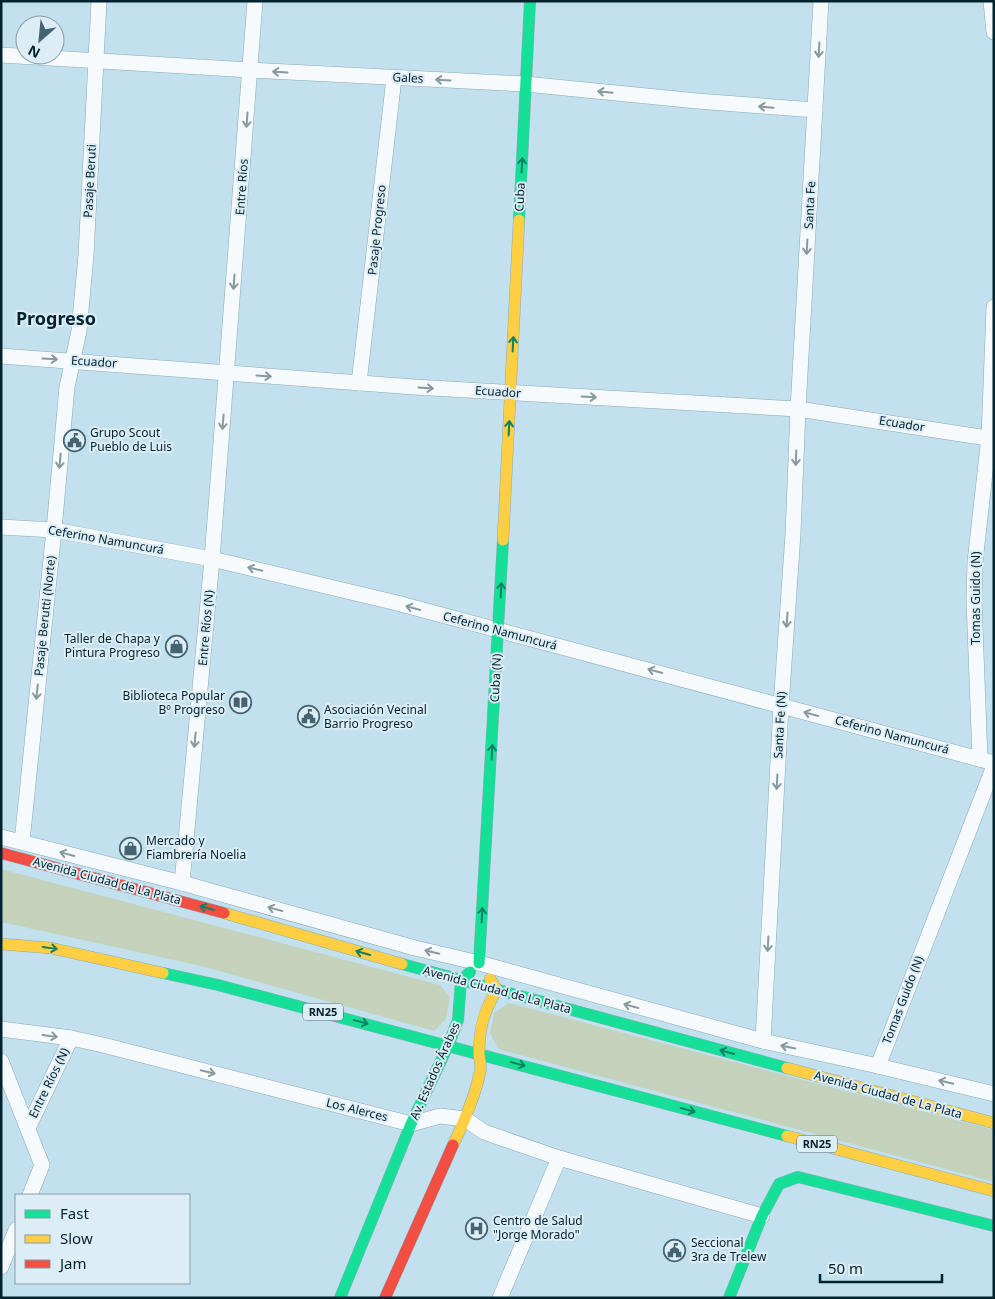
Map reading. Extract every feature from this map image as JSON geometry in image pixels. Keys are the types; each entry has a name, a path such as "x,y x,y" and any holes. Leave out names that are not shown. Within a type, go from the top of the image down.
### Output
{"main road":[{"name":"Cuba","path":"510,393 530,1"},
{"name":"Cuba (N)","path":"479,963 499,631 510,393"},
{"name":"Avenida Ciudad de La Plata","path":"1,853 154,893 461,981 994,1123"},
{"path":"103,864 154,893 182,884"},
{"name":"RN25","path":"1,944 51,948 218,985 994,1192"},
{"path":"461,981 479,963 497,990"},
{"name":"Av. Estados Árabes","path":"340,1298 411,1124 436,1057 448,1046 458,1020 461,981"},
{"path":"218,985 324,1025"},
{"name":"Av. Estados Árabes","path":"385,1298 486,1071 479,1054 481,1023 488,1004 497,990"},
{"path":"436,1057 486,1071"},
{"path":"592,1096 640,1098"},
{"path":"926,1106 984,1107"},
{"path":"729,1298 762,1216 779,1184 798,1177 994,1226"}],"street":[{"name":"Pasaje Beruti","path":"72,361 79,330 85,264 99,1"},
{"name":"Entre Ríos","path":"227,373 255,1"},
{"name":"Santa Fe","path":"798,409 821,1"},
{"path":"991,1 994,32"},
{"name":"Gales","path":"1,55 525,84 697,101 815,110"},
{"name":"Pasaje Progreso","path":"360,383 394,78"},
{"name":"Tomas Guido (N)","path":"878,1066 989,763 974,600 975,562 991,438 994,307"},
{"name":"Ecuador","path":"1,356 510,393 798,409 991,438"},
{"name":"Pasaje Berutti (Norte)","path":"22,842 67,387 72,361"},
{"name":"Entre Ríos (N)","path":"182,884 227,373"},
{"name":"Santa Fe (N)","path":"763,1041 781,706 793,534 798,409"},
{"name":"Ceferino Namuncurá","path":"1,527 54,530 212,559 397,603 989,763"},
{"name":"Avenida Ciudad de La Plata","path":"1,836 405,945 479,963 763,1041 994,1094"},
{"name":"Los Alerces","path":"1,1029 71,1038 104,1045 411,1124 440,1116 465,1119 484,1132 559,1158 762,1216"},
{"name":"Entre Ríos (N)","path":"28,1128 71,1038"},
{"name":"Entre Ríos (N)","path":"1,1061 42,1165 30,1194"},
{"path":"500,1298 559,1158"},
{"path":"1,1267 15,1232"}],"green space":[{"path":"1,869 440,985 450,997 446,1019 434,1031 201,966 1,922"},
{"path":"509,1003 994,1130 994,1182 498,1049 490,1033 494,1013"}],"traffic: fast":[{"path":"519,220 530,1"},
{"path":"479,963 503,540"},
{"path":"402,964 787,1068"},
{"path":"340,1298 411,1124 448,1046 458,1020 461,981 470,972"},
{"path":"163,973 218,985 787,1136"},
{"path":"729,1298 762,1216 779,1184 798,1177 994,1226"}],"traffic: slow":[{"path":"503,540 519,220"},
{"path":"224,913 402,964"},
{"path":"1,944 51,948 163,973"},
{"path":"453,1145 472,1100 481,1070 479,1053 481,1028 486,1012 497,990 490,979"},
{"path":"787,1068 994,1123"},
{"path":"787,1136 994,1191"}],"traffic: jam":[{"path":"1,853 224,913"},
{"path":"385,1298 453,1145"}],"place":[{"name":"Grupo Scout Pueblo de Luis","path":"74,440"},
{"name":"Taller de Chapa y Pintura Progreso","path":"176,646"},
{"name":"Biblioteca Popular Bº Progreso","path":"241,703"},
{"name":"Asociación Vecinal Barrio Progreso","path":"308,717"},
{"name":"Mercado y Fiambrería Noelia","path":"130,848"},
{"name":"Centro de Salud \"Jorge Morado\"","path":"477,1228"},
{"name":"Seccional 3ra de Trelew","path":"675,1250"}],"district":[{"name":"Progreso","path":"56,319"}]}
